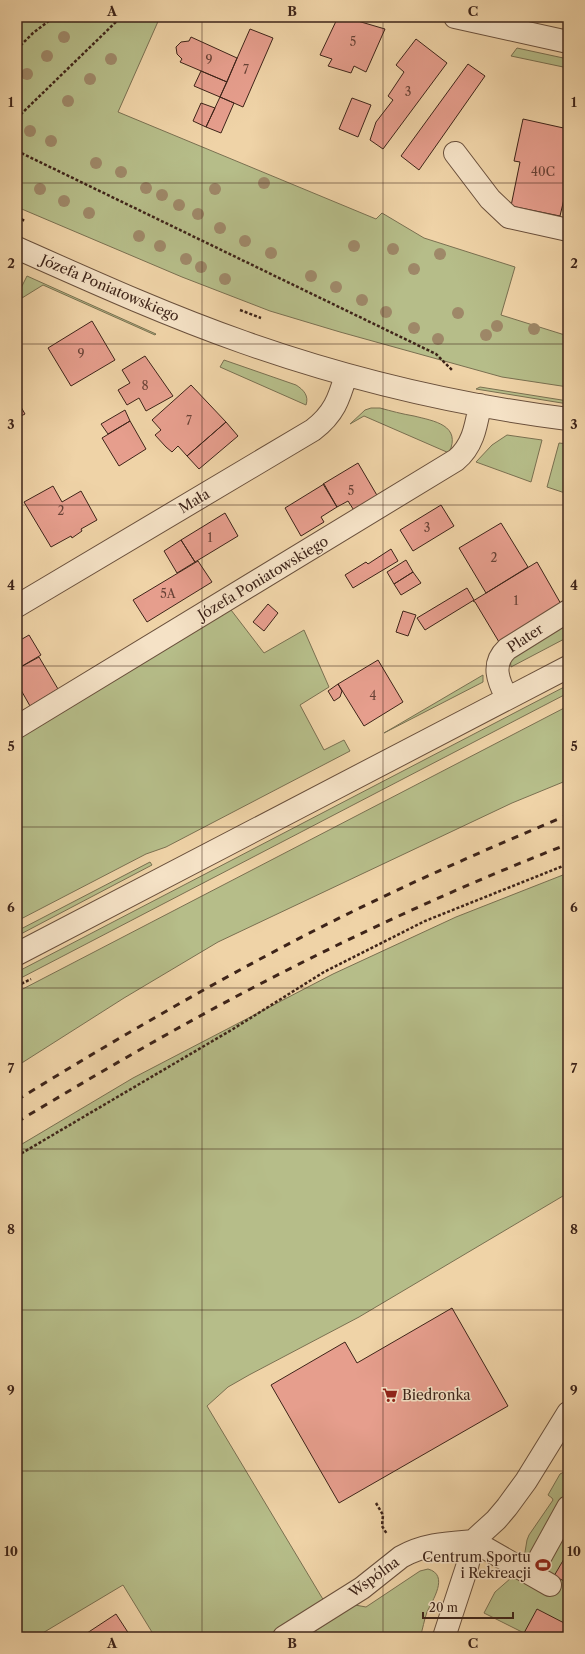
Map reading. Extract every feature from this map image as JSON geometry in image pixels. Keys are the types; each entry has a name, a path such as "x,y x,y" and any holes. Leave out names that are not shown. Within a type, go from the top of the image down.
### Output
{"street":[{"path":"455,17 568,42"},
{"path":"455,153 490,199 509,217 568,230"},
{"name":"Józefa Poniatowskiego","path":"18,252 173,316 242,342 346,375 394,387 480,405 568,419"},
{"name":"Mała","path":"17,606 313,430 324,422 335,407 346,375"},
{"name":"Józefa Poniatowskiego","path":"17,727 456,460 466,450 472,438 480,405"},
{"name":"Plater","path":"507,698 498,676 499,662 503,653 568,611"},
{"path":"17,954 568,667"},
{"path":"444,1637 466,1571 472,1541 496,1520 526,1481 560,1444 568,1413"},
{"path":"530,1574 568,1508"},
{"path":"472,1541 550,1585"},
{"name":"Wspólna","path":"284,1637 356,1592 401,1557 410,1552 436,1544 472,1541"}],"path":[{"path":"17,50 33,33 54,17"},
{"path":"17,118 121,17"},
{"path":"17,151 436,354 453,371 446,369"},
{"path":"17,217 31,224"},
{"path":"239,310 266,319"},
{"path":"17,1156 232,1029 324,972 425,921 568,864"},
{"path":"376,1503 383,1515 382,1526 391,1536"}],"green space":[{"path":"17,17 160,17 118,112 376,219 382,213 424,238 515,267 501,315 568,336 568,387 502,377 270,311 182,277 17,207"},
{"path":"517,48 568,59 568,68 511,56"},
{"path":"27,276 156,334 155,335 43,285 22,298 21,288"},
{"path":"224,360 296,385 306,396 306,405 220,367"},
{"path":"480,387 568,401 568,404 476,389"},
{"path":"380,408 422,418 444,426 449,430 452,436 452,444 449,453 364,416 350,424 365,410"},
{"path":"507,435 542,440 531,482 476,462 492,445"},
{"path":"559,443 568,444 568,494 547,487"},
{"path":"228,606 264,653 304,630 329,687 300,705 324,750 344,740 350,751 166,847 146,854 17,921 17,735"},
{"path":"568,619 568,637 511,667 510,658"},
{"path":"483,675 483,682 384,733"},
{"path":"568,685 568,693 17,980 17,972"},
{"path":"568,706 568,780 512,803 218,942 124,998 17,1066 17,992"},
{"path":"150,862 152,865 17,936 17,931"},
{"path":"568,873 568,1193 359,1317 228,1387 207,1406 324,1601 265,1637 155,1637 123,1585 36,1637 17,1637 17,1147 133,1078 333,974 456,917"},
{"name":"Centrum Sportu i Rekreacji","path":"568,1470 568,1637 532,1637 484,1613 495,1592 511,1578 525,1552 529,1535 553,1500 548,1495 560,1474"},
{"path":"428,1569 434,1572 438,1577 439,1582 438,1589 427,1612 420,1637 306,1637 355,1605 366,1607 420,1571"}],"building":[{"path":"338,17 344,17 385,29 366,72 354,66 351,73 328,66 332,59 320,55"},
{"path":"250,29 273,38 243,107 220,97"},
{"path":"191,37 237,58 227,82 180,62 182,59 177,54 176,47 181,42 189,41"},
{"path":"416,39 447,63 383,149 370,140 376,122 393,100 388,96 404,72 396,65"},
{"path":"468,64 485,76 419,170 401,156"},
{"path":"201,71 227,82 220,97 194,86"},
{"path":"220,97 234,103 221,133 206,127"},
{"path":"352,98 371,105 358,137 339,129"},
{"path":"201,103 215,108 206,127 193,121"},
{"path":"523,119 568,129 568,182 560,216 511,206 520,162 514,161"},
{"path":"92,321 115,360 71,386 48,348"},
{"path":"145,356 173,396 146,411 139,398 127,405 118,390 130,383 122,370"},
{"path":"191,385 226,422 187,456 178,446 172,452 166,447 155,435 161,430 152,420"},
{"path":"17,400 25,414 17,418"},
{"path":"125,410 130,421 108,434 101,424"},
{"path":"130,421 146,449 119,466 102,438"},
{"path":"226,422 238,436 199,469 187,456"},
{"path":"358,463 378,497 355,512 348,501 337,507 323,484"},
{"path":"324,484 337,507 321,517 324,522 301,536 285,508"},
{"path":"53,486 62,502 81,491 97,520 81,529 82,531 72,538 71,536 51,547 24,502"},
{"path":"441,505 454,526 413,551 400,530"},
{"path":"225,513 238,536 195,562 181,540"},
{"path":"501,523 528,567 486,593 459,548"},
{"path":"181,540 195,562 177,573 164,551"},
{"path":"391,549 398,561 353,588 345,575 366,562 368,564"},
{"path":"406,560 413,572 394,584 387,572"},
{"path":"198,561 212,582 147,622 133,600"},
{"path":"537,562 561,604 499,642 473,601"},
{"path":"413,572 421,583 401,595 394,584"},
{"path":"467,588 474,600 425,630 417,618"},
{"path":"268,604 278,613 264,631 253,622"},
{"path":"403,611 416,615 408,636 396,632"},
{"path":"29,635 41,655 17,669 17,642"},
{"path":"39,657 58,689 30,706 17,683 17,669"},
{"path":"378,660 403,702 364,726 338,684"},
{"path":"338,684 342,691 340,697 334,701 328,691"},
{"name":"Biedronka","path":"452,1308 508,1406 339,1503 271,1385 345,1342 357,1363"},
{"path":"568,1552 568,1583 554,1576"},
{"path":"537,1609 568,1625 568,1637 532,1637 524,1633"},
{"path":"116,1614 131,1637 81,1637"}],"railway":[{"path":"17,1100 180,1003 314,931 422,879 568,815"},
{"path":"17,1122 168,1034 229,1000 298,965 451,893 568,844"}],"place":[{"name":"Biedronka","path":"390,1395"},
{"name":"Centrum Sportu i Rekreacji","path":"543,1565"}]}
